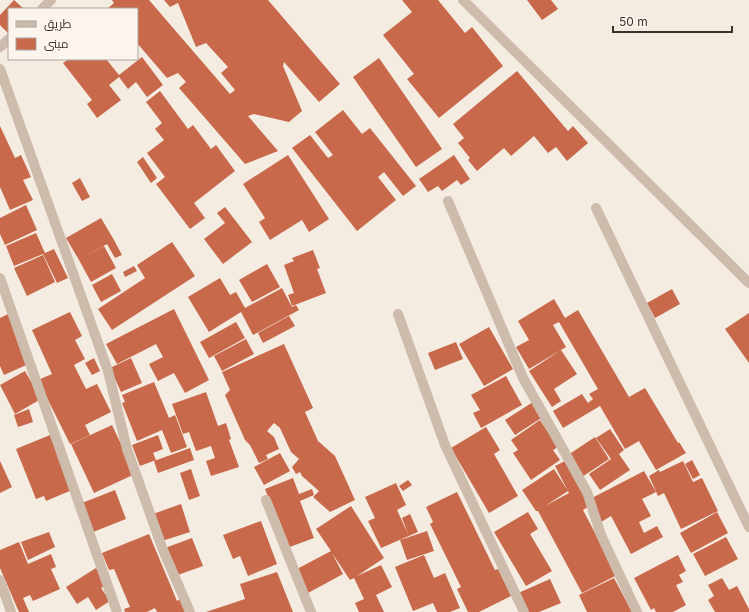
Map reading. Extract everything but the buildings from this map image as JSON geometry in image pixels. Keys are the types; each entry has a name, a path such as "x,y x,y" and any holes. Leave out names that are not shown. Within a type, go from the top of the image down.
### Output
{"street":[{"path":"43,8 51,0"},
{"path":"463,0 749,282"},
{"path":"0,47 8,40"},
{"path":"0,69 108,371 127,450 162,550 190,612"},
{"path":"448,201 523,378 587,492 601,535 637,612"},
{"path":"596,208 749,527"},
{"path":"0,278 116,612"},
{"path":"398,314 445,445 524,612"},
{"path":"266,500 311,612"},
{"path":"0,580 11,612"}]}
